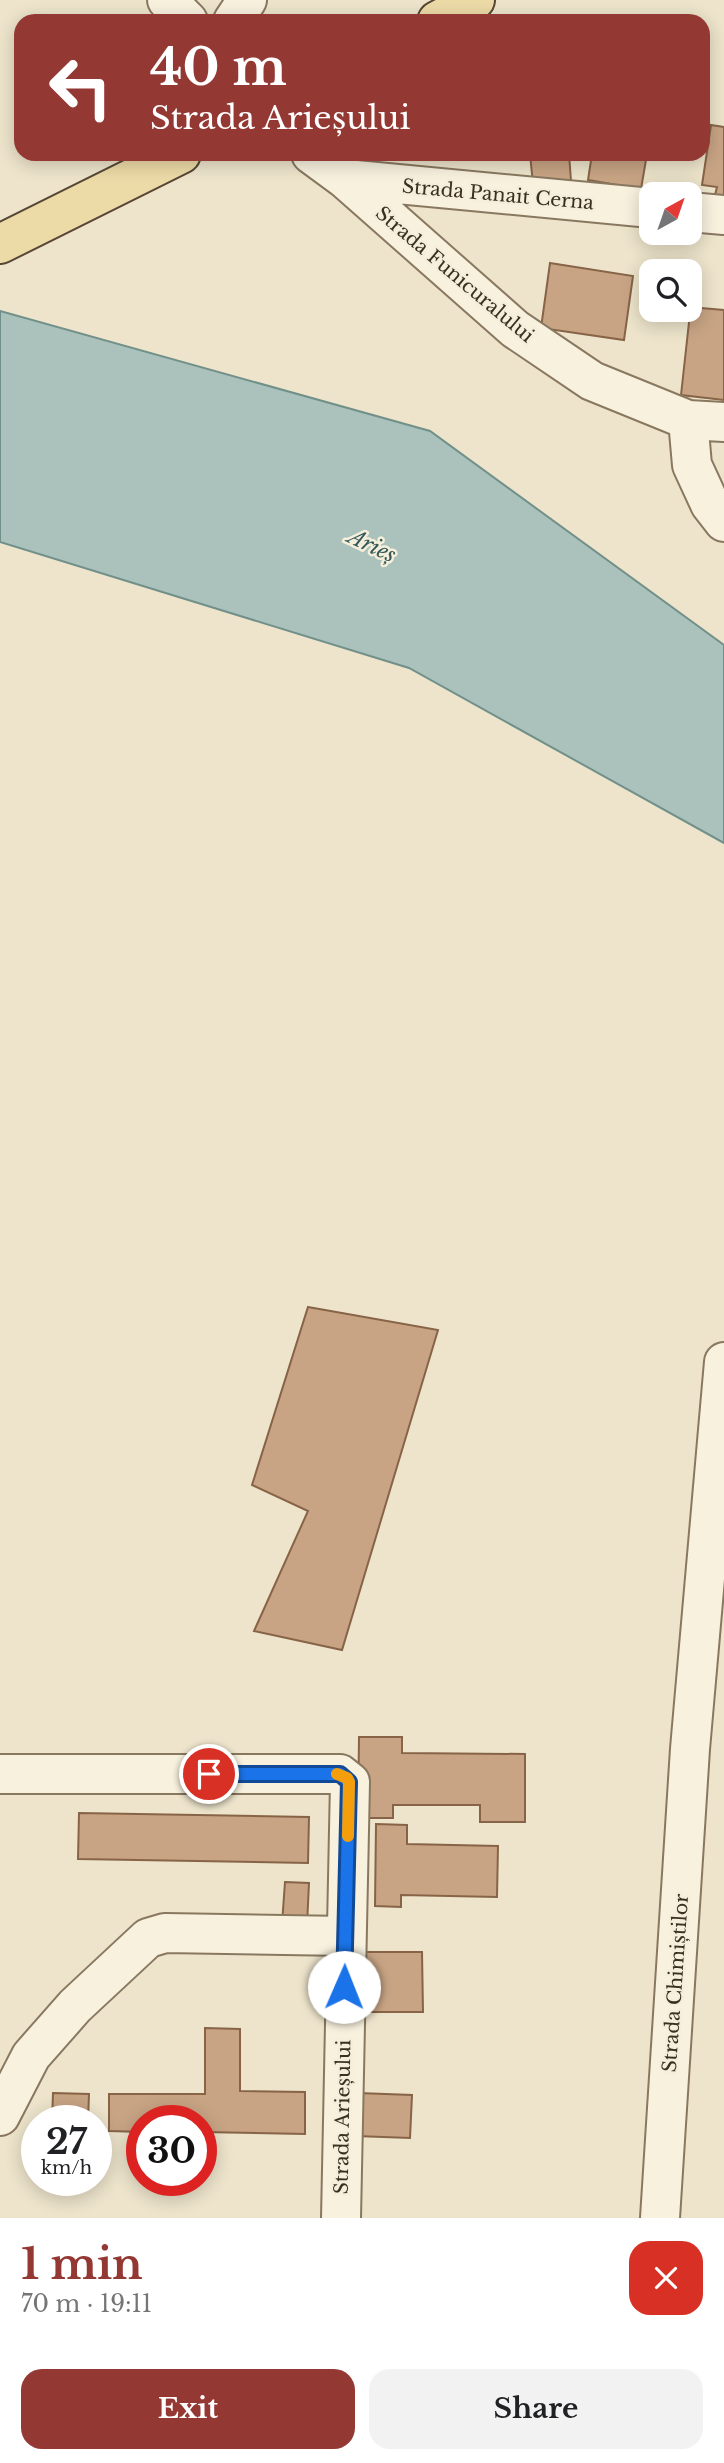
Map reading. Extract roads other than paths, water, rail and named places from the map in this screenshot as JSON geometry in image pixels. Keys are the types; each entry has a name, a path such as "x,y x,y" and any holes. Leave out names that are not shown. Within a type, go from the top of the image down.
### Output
{"main road":[{"path":"450,14 475,0"},
{"path":"0,244 167,161"}],"street":[{"path":"167,0 181,14"},
{"name":"Strada Funicuralului","path":"321,161 345,179 516,329 592,381 706,421"},
{"name":"Strada Panait Cerna","path":"345,179 639,207"},
{"path":"702,213 724,215"},
{"path":"706,421 692,465 710,504 724,522"},
{"name":"Strada Chimiștilor","path":"660,2218 690,1749 724,1362"},
{"name":"Strada Arieșului","path":"0,1774 340,1774 349,1782 341,2218"},
{"path":"0,2116 31,2056 75,2006 148,1938 165,1933 345,1936"}],"water":[{"name":"Arieș","path":"0,311 430,431 724,645 724,843 409,668 0,542"}]}
